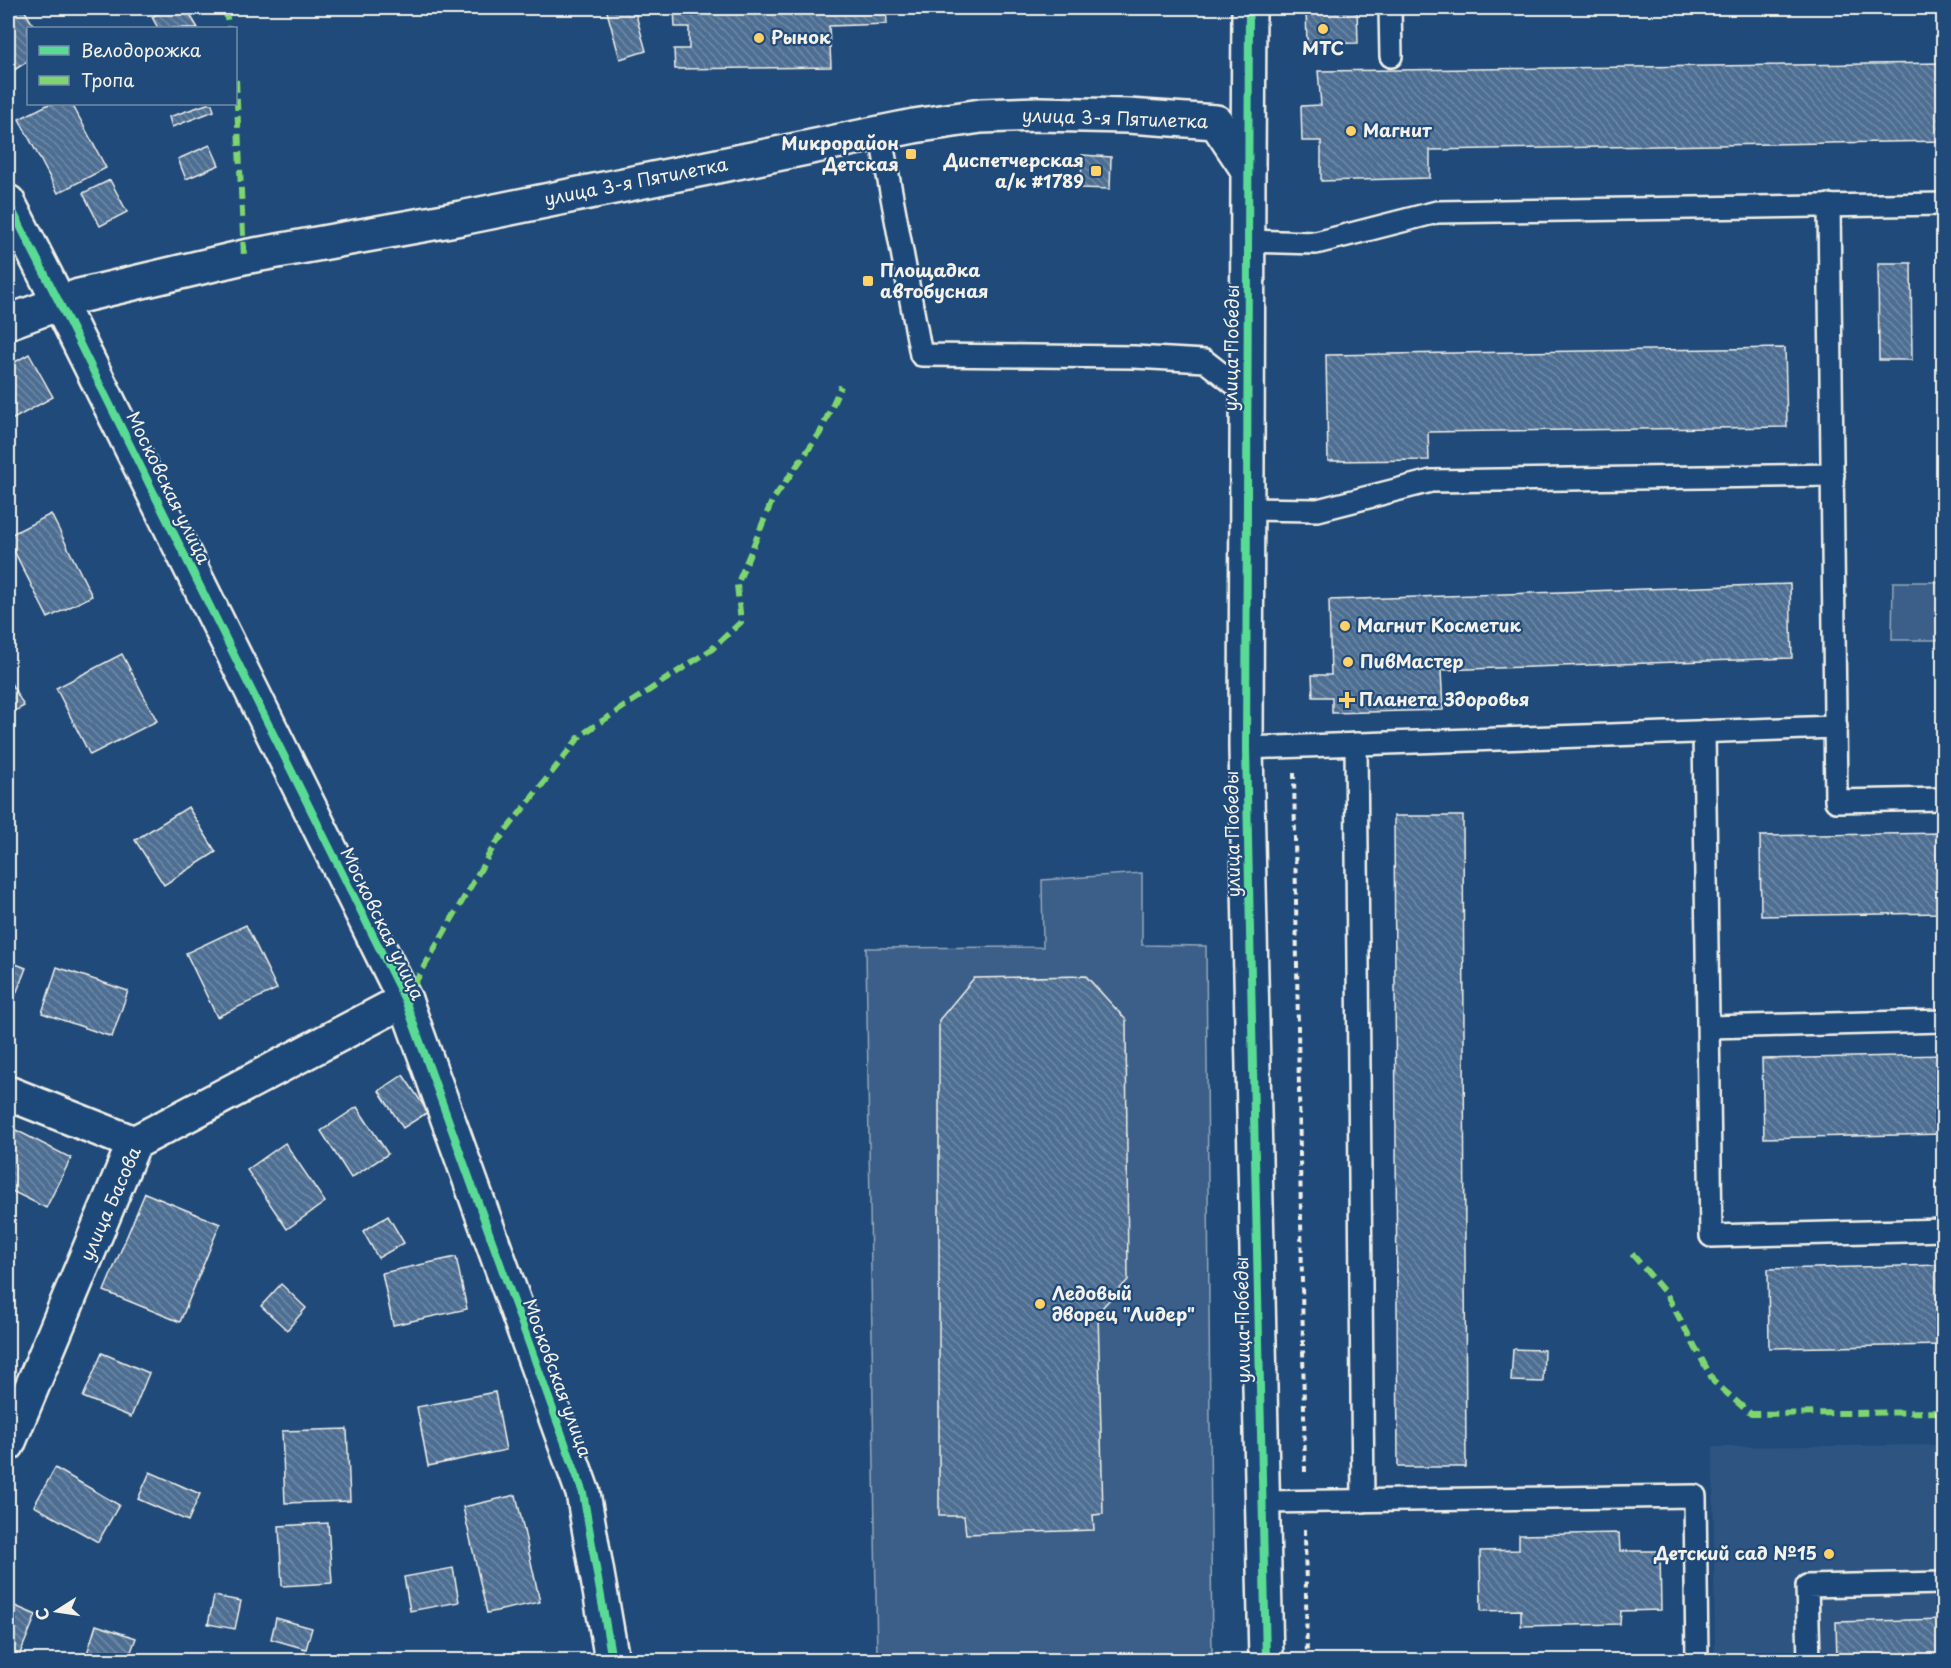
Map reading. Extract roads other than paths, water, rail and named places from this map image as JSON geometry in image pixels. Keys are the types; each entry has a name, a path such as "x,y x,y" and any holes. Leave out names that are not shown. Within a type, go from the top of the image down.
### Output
{"street":[{"name":"улица Победы","path":"1250,8 1246,748 1266,1660"},
{"name":"улица 3-я Пятилетка","path":"8,322 59,302 244,256 461,218 880,132 981,116 1039,114 1128,116 1216,122 1248,170"},
{"name":"Московская улица","path":"8,202 405,1000 583,1493 612,1660"},
{"name":"улица Басова","path":"8,1444 134,1143 405,1000"},
{"path":"8,1093 134,1143"}],"lane":[{"path":"1390,8 1391,56"},
{"path":"880,132 921,356 1134,357 1205,361 1247,394"},
{"path":"1248,241 1316,243 1437,212 1944,204"},
{"path":"1829,205 1836,801 1944,799"},
{"path":"1246,509 1318,510 1431,481 1833,475"},
{"path":"1246,748 1836,727"},
{"path":"1704,731 1711,1236 1944,1230"},
{"path":"1356,744 1363,1501"},
{"path":"1708,1027 1944,1021"},
{"path":"1262,1502 1695,1496 1697,1660"},
{"path":"1809,1660 1807,1586 1944,1583"}],"place":[{"name":"МТС","path":"1323,29"},
{"name":"Рынок","path":"759,38"},
{"name":"Магнит","path":"1351,131"},
{"name":"Микрорайон Детская","path":"911,154"},
{"name":"Диспетчерская а/к #1789","path":"1096,171"},
{"name":"Площадка автобусная","path":"868,281"},
{"name":"Магнит Косметик","path":"1345,626"},
{"name":"ПивМастер","path":"1348,662"},
{"name":"Планета Здоровья","path":"1347,700"},
{"name":"Ледовый дворец \"Лидер\"","path":"1040,1304"},
{"name":"Детский сад №15","path":"1829,1554"}]}
